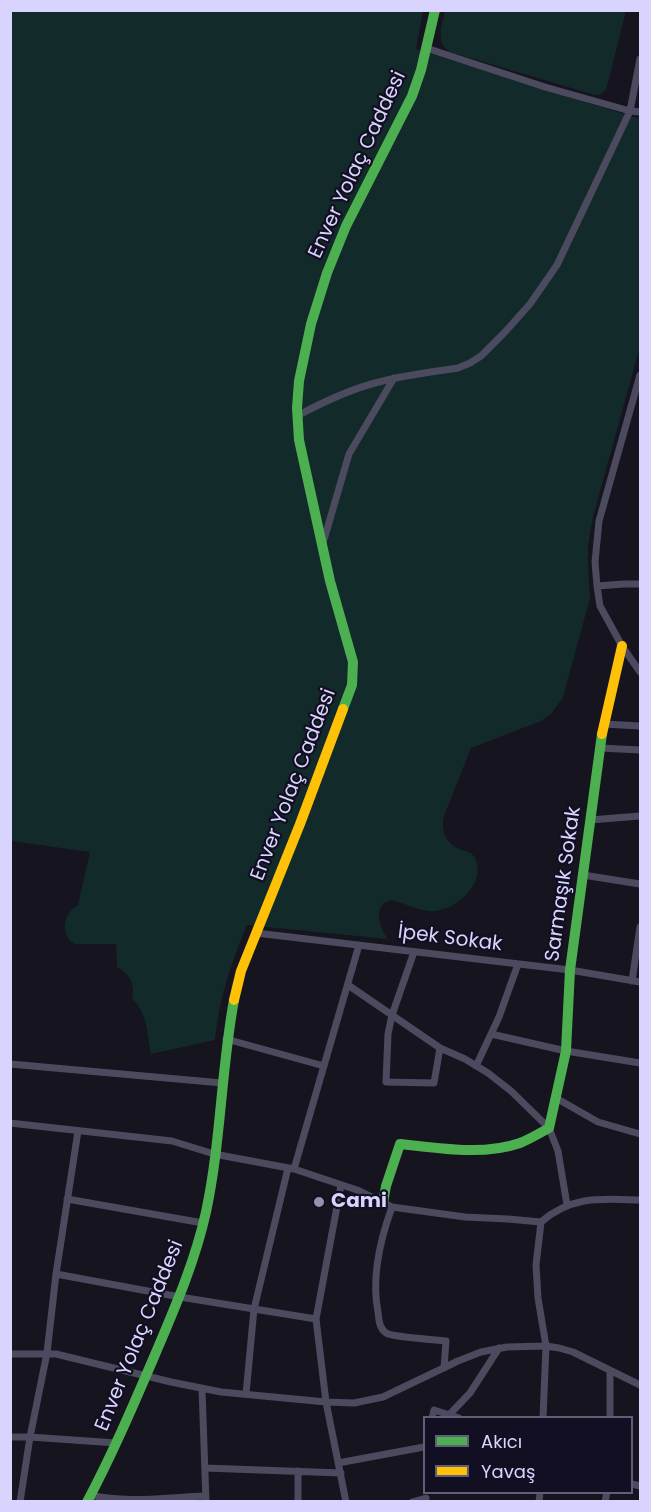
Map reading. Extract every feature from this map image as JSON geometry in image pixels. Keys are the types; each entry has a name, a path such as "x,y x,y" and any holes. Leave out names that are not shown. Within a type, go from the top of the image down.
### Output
{"street":[{"name":"Enver Yolaç Caddesi","path":"89,1498 116,1443 180,1297 210,1193 226,1039 236,987 352,685 353,662 330,581 299,440 297,416 299,381 315,311 327,273 346,226 408,107 421,70 435,10"},
{"path":"426,48 545,87 640,112"},
{"path":"297,416 347,392 394,378 458,368 481,356 540,291 557,265 630,111 640,59"},
{"path":"640,375 638,393 599,521 595,550 600,606 622,646 640,672"},
{"path":"322,545 349,454 394,378"},
{"path":"597,586 640,584"},
{"name":"Sarmaşık Sokak","path":"549,1128 566,1051 570,970 600,748 622,646"},
{"path":"604,724 640,726"},
{"path":"600,748 640,750"},
{"path":"590,820 640,816"},
{"path":"583,875 640,884"},
{"path":"632,981 640,927"},
{"name":"İpek Sokak","path":"256,933 570,970 640,982"},
{"path":"246,1394 254,1309 291,1169 359,945"},
{"path":"414,952 392,1015 388,1034 386,1082 434,1083 440,1048"},
{"path":"476,1066 519,964"},
{"path":"348,985 440,1048 476,1066 511,1091 549,1128 558,1151 567,1205"},
{"path":"491,1034 566,1051 640,1063"},
{"path":"226,1039 324,1066"},
{"path":"10,1064 222,1083"},
{"path":"556,1098 598,1122 640,1134"},
{"path":"10,1123 172,1141 214,1154 291,1169 357,1190 387,1205 465,1217 541,1222"},
{"path":"444,1368 446,1341 393,1337 380,1326 376,1298 378,1260 387,1205 386,1186 400,1144 488,1149 519,1143 549,1128"},
{"path":"20,1502 47,1353 56,1274 78,1131"},
{"path":"341,1185 316,1319 326,1402 346,1502"},
{"path":"67,1199 203,1223"},
{"path":"543,1416 546,1346 536,1281 541,1222 553,1212 567,1205 590,1199 640,1200"},
{"path":"56,1274 316,1319"},
{"path":"10,1354 64,1355 202,1389 354,1403 392,1394 470,1356 499,1348 546,1346 566,1350 640,1385"},
{"path":"449,1415 470,1393 499,1348"},
{"path":"610,1371 610,1416"},
{"path":"89,1498 206,1499 202,1389"},
{"path":"433,1414 452,1416"},
{"path":"10,1437 116,1443"},
{"path":"338,1463 423,1447"},
{"path":"205,1468 340,1473"},
{"path":"298,1471 298,1502"},
{"path":"412,1502 426,1497"}],"green space":[{"path":"11,11 423,11 416,49 640,119 640,346 593,517 588,546 590,598 563,697 552,713 541,721 471,748 444,816 443,826 449,842 470,853 476,860 478,870 472,888 456,903 437,911 423,910 392,900 386,902 379,916 388,939 247,925 226,981 215,1040 151,1054 144,1017 132,999 133,989 130,980 117,967 116,944 75,944 65,930 66,918 78,905 90,852 11,841"},
{"path":"445,11 626,11 606,90 600,95 595,95 450,52 445,48 441,39"}],"traffic: fast":[{"path":"343,709 352,685 353,662 330,581 299,440 297,408 299,381 311,324 327,273 346,226 412,96 421,70 435,10"},
{"path":"383,1203 386,1186 400,1144 460,1150 491,1149 520,1143 549,1128 566,1051 570,970 602,734"},
{"path":"87,1502 146,1375 196,1249 211,1186 234,1000"}],"traffic: slow":[{"path":"602,734 622,646"},
{"path":"234,1000 241,971 343,709"}],"place":[{"name":"Cami","path":"319,1202"}]}
